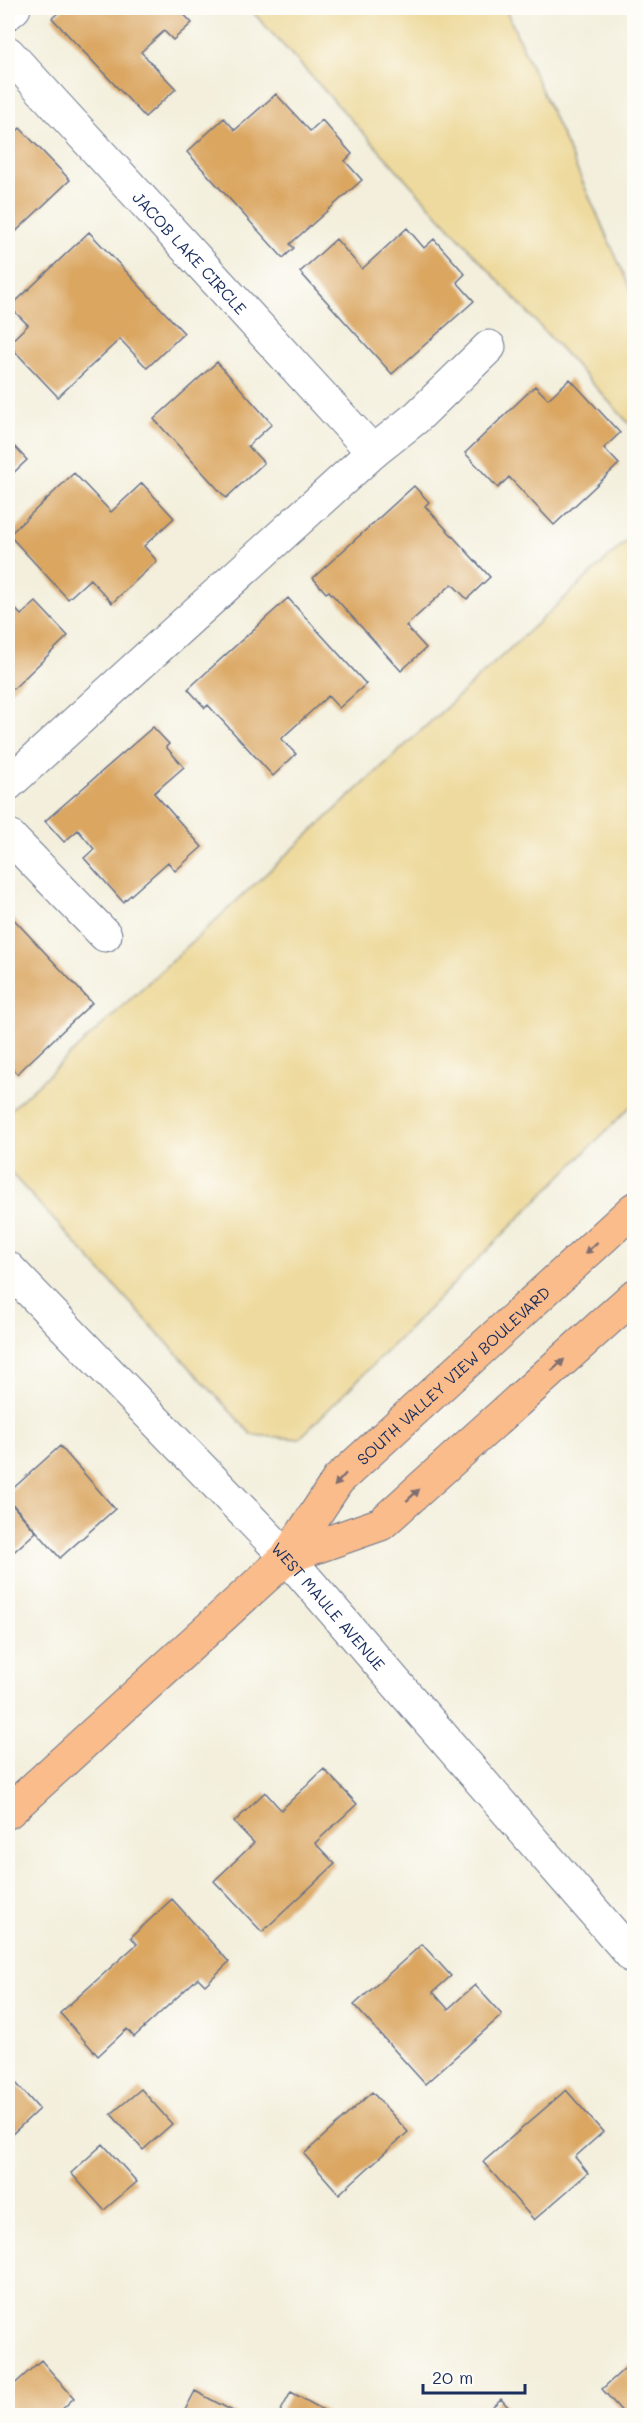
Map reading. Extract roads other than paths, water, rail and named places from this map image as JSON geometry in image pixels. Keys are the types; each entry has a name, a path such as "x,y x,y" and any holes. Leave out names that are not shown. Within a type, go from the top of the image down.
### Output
{"main road":[{"name":"SOUTH VALLEY VIEW BOULEVARD","path":"8,1812 287,1557 338,1480 634,1209"},
{"name":"SOUTH VALLEY VIEW BOULEVARD","path":"287,1557 381,1524 634,1296"}],"street":[{"path":"8,13 14,8"},
{"name":"JACOB LAKE CIRCLE","path":"8,53 373,452"},
{"path":"8,784 373,452 417,417 489,347"},
{"path":"8,835 105,935"},
{"name":"WEST MAULE AVENUE","path":"8,1268 287,1557 634,1958"}]}
